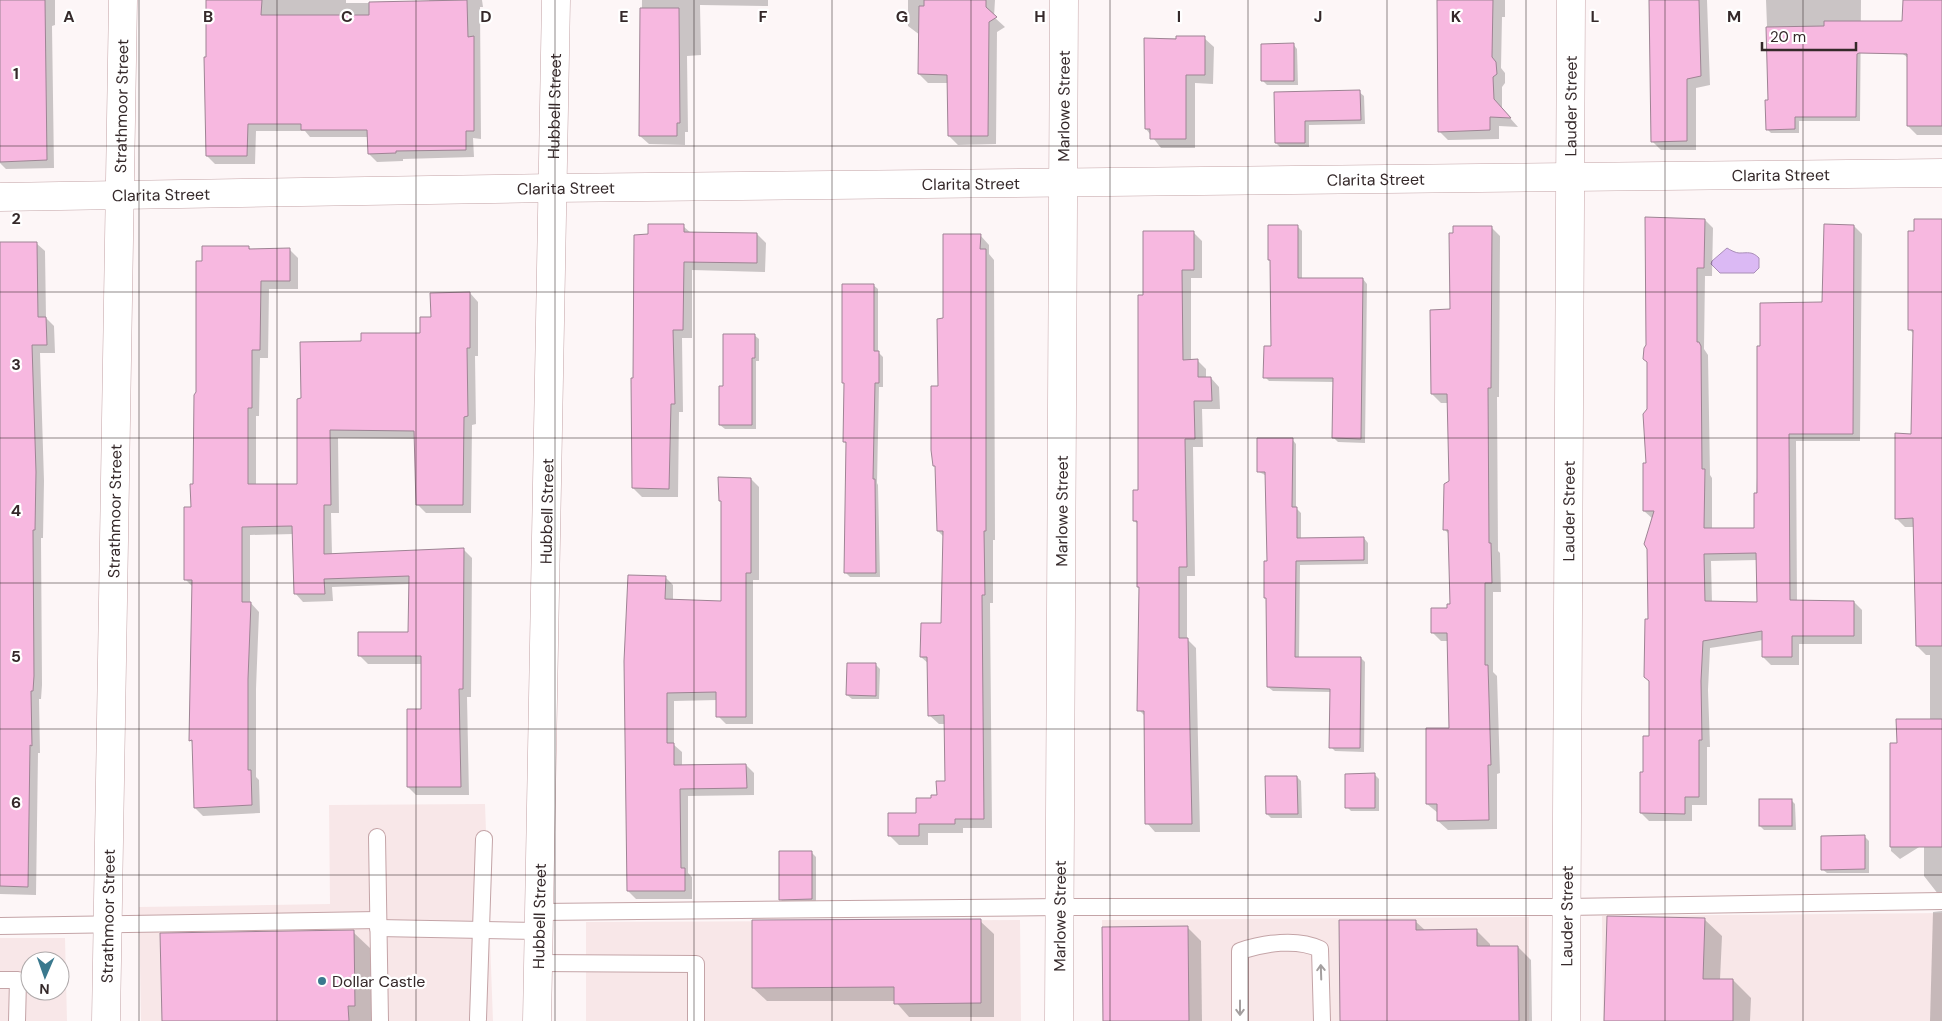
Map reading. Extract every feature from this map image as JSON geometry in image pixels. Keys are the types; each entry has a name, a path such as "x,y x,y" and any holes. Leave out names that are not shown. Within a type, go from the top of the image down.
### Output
{"street":[{"name":"Strathmoor Street","path":"106,1021 123,0"},
{"name":"Hubbell Street","path":"537,1021 556,0"},
{"name":"Marlowe Street","path":"1059,1021 1064,0"},
{"name":"Lauder Street","path":"1566,1021 1571,0"},
{"name":"Clarita Street","path":"0,197 553,188 1942,173"}],"lane":[{"path":"377,837 380,1021"},
{"path":"478,1019 484,839"},
{"path":"0,926 378,924 481,929 539,921 1060,907 1567,906 1942,901"},
{"path":"1240,1021 1240,952 1261,944 1310,944 1320,949 1322,1021"},
{"path":"538,963 696,964 696,1021"},
{"path":"0,980 18,980 17,1021"}],"shaded area":[{"path":"1727,248 1738,253 1754,254 1759,258 1759,268 1754,273 1720,273 1711,264"},
{"path":"485,804 493,1021 141,1021 139,907 330,904 329,805"},
{"path":"1942,913 1942,1021 1603,1021 1602,916"},
{"path":"1529,917 1529,1021 1102,1021 1102,920"},
{"path":"1020,920 1021,1021 586,1021 586,922"},
{"path":"0,938 65,938 65,951 20,951 20,1001 67,1001 67,1021 0,1021"}],"building":[{"path":"0,0 45,0 47,160 0,162"},
{"path":"206,0 262,0 261,15 369,15 369,2 467,0 468,37 474,36 474,131 466,131 466,150 396,151 396,153 368,154 367,130 301,130 301,124 248,124 247,156 206,156 204,57 206,57"},
{"path":"924,0 986,0 986,7 997,17 989,22 988,136 948,136 947,75 918,74 919,6 924,6"},
{"path":"1437,0 1493,0 1492,57 1496,62 1497,74 1493,77 1494,99 1511,118 1490,117 1490,130 1438,132"},
{"path":"1649,0 1699,0 1701,76 1687,79 1687,141 1651,142"},
{"path":"1903,0 1942,0 1942,126 1907,126 1907,54 1859,53 1857,54 1856,117 1795,117 1795,129 1766,130 1765,100 1768,100 1766,27 1824,26 1824,21 1902,21"},
{"path":"640,8 679,8 680,123 677,123 677,136 639,136"},
{"path":"1176,36 1205,36 1205,75 1186,75 1186,139 1150,139 1150,129 1145,129 1144,38 1176,39"},
{"path":"1294,43 1294,81 1261,81 1261,44"},
{"path":"1360,90 1361,120 1305,121 1305,143 1275,143 1274,92"},
{"path":"1645,217 1705,219 1704,268 1697,268 1697,342 1701,346 1702,469 1705,469 1704,528 1754,528 1754,493 1757,493 1757,346 1760,346 1760,303 1822,302 1824,224 1854,225 1853,434 1789,434 1790,600 1854,601 1854,636 1792,636 1792,657 1762,657 1762,631 1703,641 1701,681 1702,740 1699,740 1699,797 1685,797 1685,814 1640,813 1640,772 1643,772 1643,736 1649,736 1649,681 1644,677 1645,619 1648,619 1647,549 1644,544 1654,511 1643,511 1643,463 1646,463 1643,414 1647,409 1647,362 1643,359 1646,345","holes":["1756,553 1757,602 1705,601 1704,554"]},
{"path":"1914,219 1942,219 1942,646 1916,646 1913,518 1895,519 1895,433 1911,434 1913,330 1908,330 1908,231 1914,231"},
{"path":"648,224 684,224 684,232 757,233 757,263 684,262 683,330 673,330 675,404 671,404 669,489 632,488 631,378 633,378 634,235 648,234"},
{"path":"1268,225 1298,225 1298,278 1363,278 1361,439 1332,438 1333,378 1263,378 1264,346 1271,346"},
{"path":"1453,226 1492,226 1491,388 1488,388 1489,543 1491,543 1492,583 1485,583 1485,665 1488,665 1491,765 1488,765 1489,820 1437,821 1437,804 1426,804 1426,728 1449,728 1447,633 1431,633 1431,608 1447,608 1447,604 1450,604 1448,530 1443,530 1444,484 1449,481 1447,394 1431,394 1430,310 1450,309 1449,233 1453,233"},
{"path":"1143,231 1194,231 1194,270 1182,270 1183,360 1198,359 1198,377 1211,377 1212,401 1194,401 1195,439 1185,439 1187,567 1179,567 1179,638 1188,638 1192,824 1145,824 1144,711 1137,711 1139,587 1137,587 1137,521 1133,521 1133,490 1138,490 1138,295 1143,295"},
{"path":"943,234 981,234 980,249 986,249 986,531 984,531 985,595 982,595 984,819 955,819 955,824 919,824 919,836 888,836 888,813 916,813 916,798 931,798 931,795 937,795 936,781 945,781 944,715 928,716 927,657 920,657 921,623 941,623 943,531 937,531 935,466 933,466 931,450 931,386 938,386 937,319 943,318"},
{"path":"0,242 37,242 38,317 46,317 47,345 32,345 36,472 35,530 33,530 34,676 33,691 31,691 32,746 30,745 28,887 0,886"},
{"path":"202,246 249,246 249,249 290,248 290,281 261,281 260,350 252,350 252,408 248,408 248,484 297,484 297,399 301,398 300,342 361,341 361,333 420,333 420,317 431,317 430,293 470,292 470,348 467,348 468,416 464,417 463,505 416,505 414,431 330,430 331,505 324,505 324,554 464,548 463,689 459,689 461,787 407,787 407,709 421,709 421,656 358,656 358,632 408,632 409,576 324,579 325,594 294,594 292,526 242,527 242,602 251,602 248,679 248,770 251,770 252,805 194,808 192,740 189,741 192,580 184,580 184,507 191,507 190,484 193,484 194,395 196,392 196,261 202,261"},
{"path":"842,284 874,284 874,351 879,351 879,383 875,383 873,479 875,479 876,573 844,573 846,442 843,442"},
{"path":"723,334 755,334 755,358 752,358 752,425 719,425 719,386 723,386"},
{"path":"1257,438 1293,438 1292,507 1297,507 1297,538 1364,537 1364,560 1296,561 1295,657 1361,657 1360,748 1329,748 1330,689 1267,687 1266,598 1264,598 1264,561 1267,561 1265,472 1257,472"},
{"path":"718,477 751,478 751,573 746,573 746,717 716,717 716,692 667,693 667,743 674,743 674,765 746,764 747,788 680,789 681,868 685,868 685,891 627,891 624,661 628,575 666,576 665,599 721,601 721,501 719,501"},
{"path":"847,663 876,663 876,696 846,695"},
{"path":"1896,719 1942,719 1942,847 1890,847 1890,743 1897,743"},
{"path":"1375,773 1375,808 1345,808 1345,774"},
{"path":"1265,776 1297,776 1298,814 1266,814"},
{"path":"1759,799 1792,799 1792,826 1759,826"},
{"path":"1865,835 1865,869 1821,870 1821,836"},
{"path":"779,851 812,851 812,899 779,900"},
{"path":"1607,916 1705,918 1703,979 1733,979 1733,1021 1604,1021"},
{"path":"981,919 981,1003 894,1004 894,987 752,988 752,920"},
{"path":"1339,920 1416,920 1416,930 1477,929 1477,946 1518,946 1519,1021 1340,1021"},
{"path":"1188,926 1189,1021 1103,1021 1102,927"},
{"path":"354,930 355,1006 348,1006 349,1021 162,1021 160,933"}],"place":[{"name":"Dollar Castle","path":"322,981"}]}
